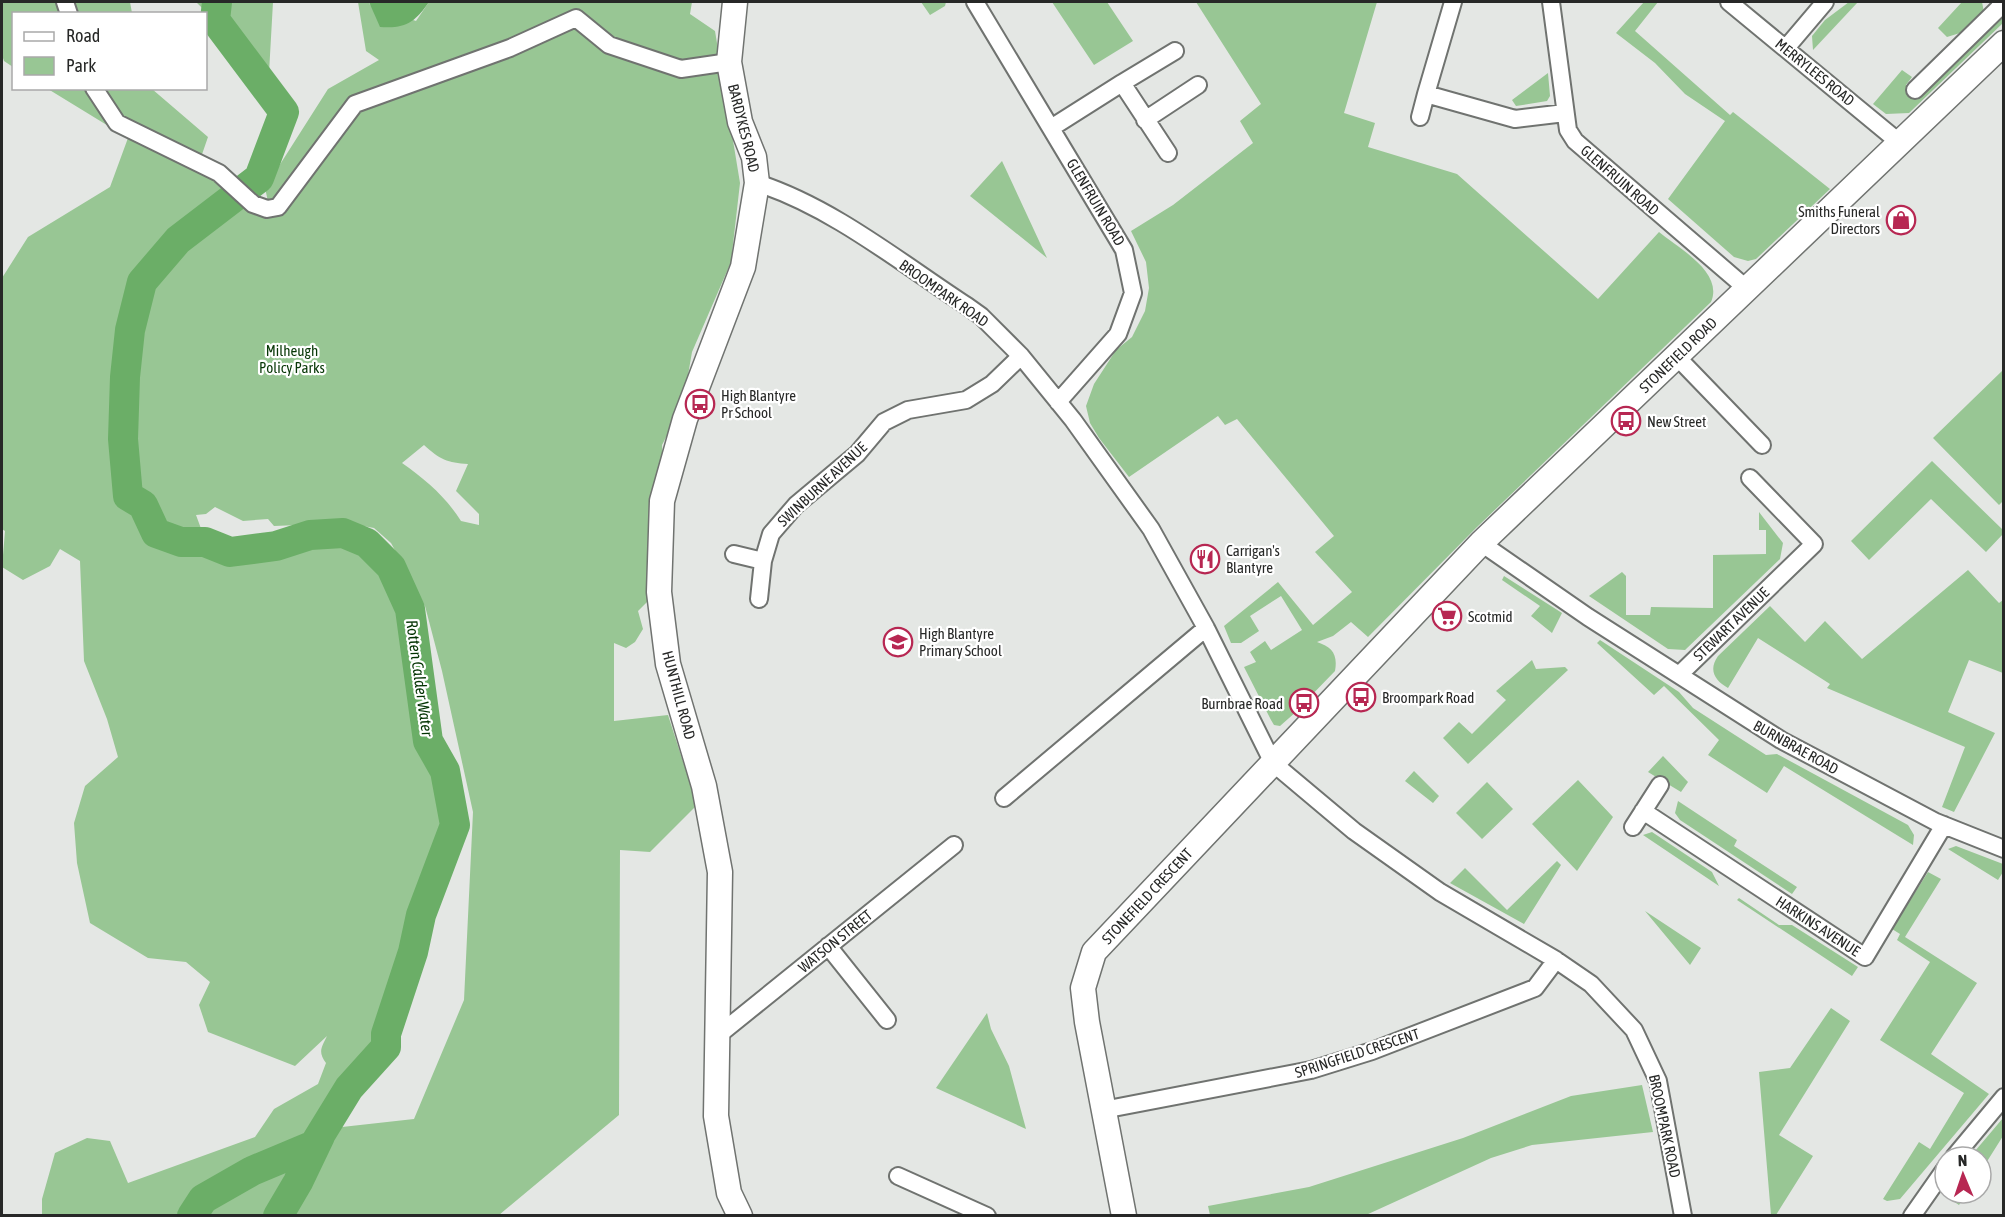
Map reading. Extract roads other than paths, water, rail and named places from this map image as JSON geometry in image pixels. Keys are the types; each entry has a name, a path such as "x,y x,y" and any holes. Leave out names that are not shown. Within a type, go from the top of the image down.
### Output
{"street":[{"name":"BARDYKES ROAD","path":"735,2 729,62 740,122 754,158 757,183"},
{"name":"GLENFRUIN ROAD","path":"975,2 1124,250 1133,293 1118,334 1058,402"},
{"path":"1419,117 1453,2"},
{"name":"GLENFRUIN ROAD","path":"1551,2 1568,130 1584,151 1746,288"},
{"name":"MERRYLEES ROAD","path":"1729,2 1900,143"},
{"path":"1786,48 1826,2"},
{"path":"1915,90 2002,3"},
{"path":"95,90 117,123 219,173 253,204 267,209 278,207 355,104 510,48 576,18 609,45 681,69 729,62"},
{"name":"STONEFIELD ROAD","path":"1308,723 1481,543 2004,44"},
{"path":"1051,128 1175,51"},
{"path":"1122,83 1168,153"},
{"path":"1145,120 1198,85"},
{"path":"1426,94 1515,119 1565,113"},
{"name":"BROOMPARK ROAD","path":"757,183 788,193 830,216 981,316 1021,356 1058,402 1151,530 1206,628 1273,763 1354,831 1440,892 1556,960 1591,984 1614,1006 1634,1030 1650,1058 1658,1081 1683,1215"},
{"name":"HUNTHILL ROAD","path":"740,1215 729,1193 716,1116 720,872 704,786 668,664 659,592 662,501 685,419 743,267 757,183"},
{"name":"SWINBURNE AVENUE","path":"759,599 762,561 771,534 796,505 857,454 884,422 908,410 966,400 992,384 1021,356"},
{"path":"1677,357 1762,445"},
{"name":"STEWART AVENUE","path":"1680,674 1814,544 1750,478"},
{"name":"BURNBRAE ROAD","path":"1481,543 1588,617 1680,674 1738,715 1944,825 2004,849"},
{"path":"734,554 762,561"},
{"path":"1004,798 1206,628"},
{"name":"STONEFIELD CRESCENT","path":"1124,1215 1103,1110 1083,988 1094,952 1308,723"},
{"path":"1633,827 1660,785"},
{"name":"HARKINS AVENUE","path":"1643,811 1864,957 1944,825"},
{"name":"WATSON STREET","path":"716,1037 954,845"},
{"path":"828,946 887,1020"},
{"name":"SPRINGFIELD CRESCENT","path":"1103,1110 1311,1070 1372,1051 1536,988 1556,960"},
{"path":"1964,1145 2004,1097"},
{"path":"898,1176 987,1215"},
{"path":"1912,1215 1933,1186"}],"waterway":[{"name":"Rotten Calder Water","path":"192,1216 203,1199 252,1171 314,1145 349,1088 386,1047 386,1034 413,952 421,915 455,825 445,771 428,741 410,609 391,567 367,543 343,533 310,535 276,546 230,552 205,542 181,542 156,533 143,505 128,496 123,439 125,377 130,330 142,282 178,240 259,178 284,112 215,20 217,2"},
{"name":"Rotten Calder Water","path":"278,1216 298,1182 320,1136"}],"place":[{"name":"Smiths Funeral Directors","path":"1901,220"},
{"name":"High Blantyre Pr School","path":"700,404"},
{"name":"New Street","path":"1626,421"},
{"name":"Carrigan's Blantyre","path":"1205,559"},
{"name":"Scotmid","path":"1447,616"},
{"name":"High Blantyre Primary School","path":"898,642"},
{"name":"Broompark Road","path":"1361,697"},
{"name":"Burnbrae Road","path":"1304,703"}],"park label":[{"name":"Milheugh Policy Parks","path":"292,358"}]}
